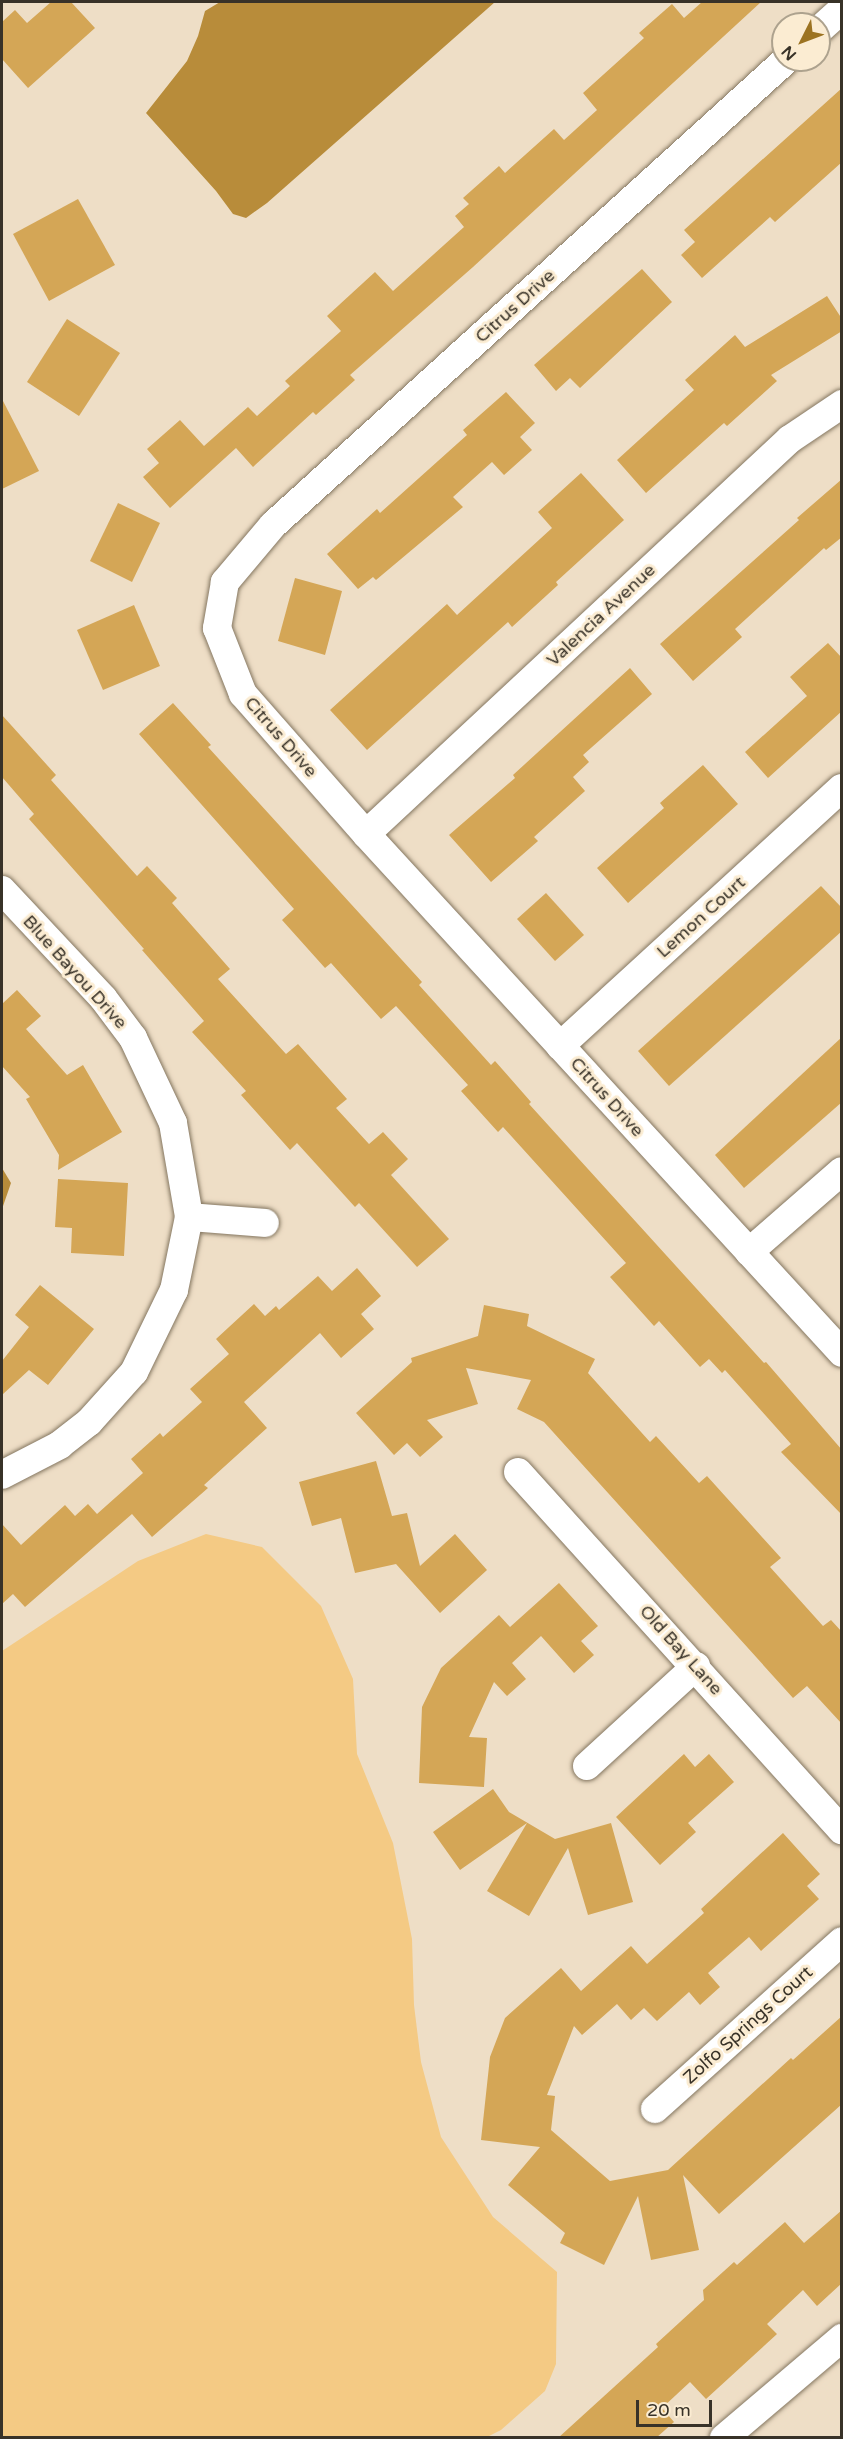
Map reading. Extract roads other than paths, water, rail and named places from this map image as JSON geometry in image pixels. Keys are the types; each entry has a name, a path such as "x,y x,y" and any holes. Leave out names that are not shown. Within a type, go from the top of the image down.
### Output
{"street":[{"name":"Citrus Drive","path":"773,72 273,525 225,582 217,628 243,694 366,834 842,1353"},
{"name":"Valencia Avenue","path":"366,834 790,439 842,404"},
{"name":"Lemon Court","path":"560,1046 842,788"},
{"name":"Blue Bayou Drive","path":"2,891 103,998 133,1038 173,1123 189,1217 174,1290 134,1372 88,1422 60,1445 2,1475"},
{"path":"749,1252 842,1171"},
{"path":"189,1217 265,1222"},
{"name":"Old Bay Lane","path":"518,1472 842,1830"},
{"path":"587,1766 696,1666"},
{"name":"Zolfo Springs Court","path":"655,2109 842,1941"},
{"path":"724,2438 842,2338"}]}
